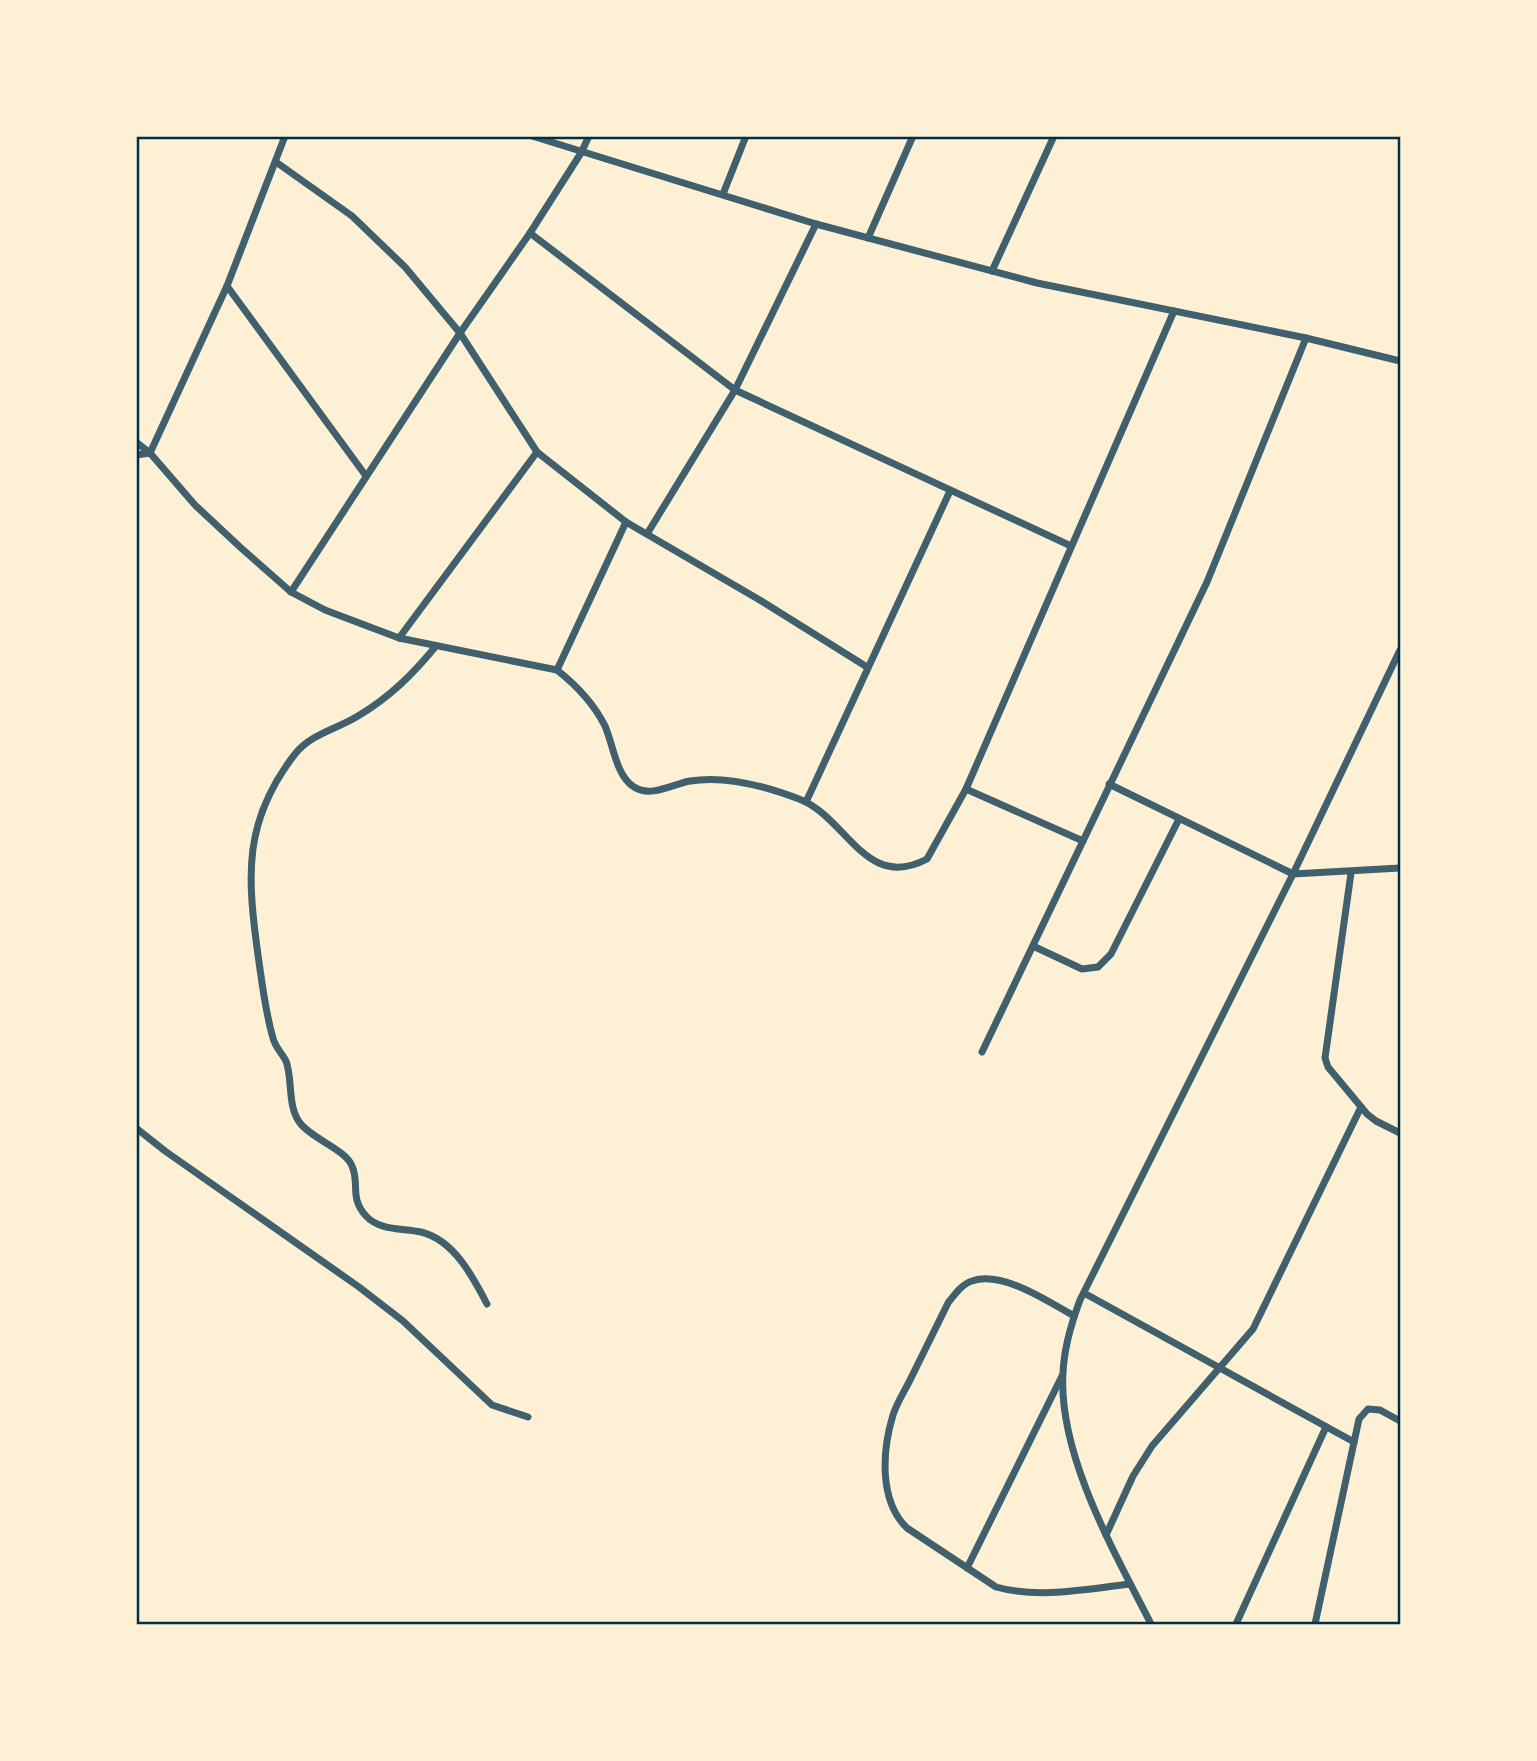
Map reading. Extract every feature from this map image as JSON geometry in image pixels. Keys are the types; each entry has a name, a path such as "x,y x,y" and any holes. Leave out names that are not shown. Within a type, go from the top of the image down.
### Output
{"street":[{"path":"150,453 226,286 285,136"},
{"path":"532,136 816,224 1037,283 1306,338 1401,361"},
{"path":"291,592 460,333 530,233 589,136"},
{"path":"723,194 746,136"},
{"path":"868,237 913,136"},
{"path":"992,271 1054,136"},
{"path":"276,162 352,216 405,267 460,333 537,452 626,522 867,667"},
{"path":"647,534 735,390 816,224"},
{"path":"530,233 735,390 1072,546"},
{"path":"226,286 366,476"},
{"path":"136,442 150,453 195,505 291,592 324,610 399,638 557,670 574,684 604,725 623,777 632,787 642,791 655,791 689,781 718,779 766,789 806,802 828,816 861,853 884,867 895,867 927,859 966,789 1174,311"},
{"path":"982,1052 1207,582 1306,338"},
{"path":"399,638 537,452"},
{"path":"136,455 150,453"},
{"path":"806,802 950,491"},
{"path":"557,670 626,522"},
{"path":"436,646 392,694 356,717 320,734 298,751 282,772 262,807 251,857 252,909 266,1005 274,1041 285,1059 290,1076 293,1106 299,1122 341,1154 352,1166 355,1198 367,1217 387,1228 423,1233 441,1242 468,1269 487,1304"},
{"path":"1151,1625 1106,1535 1081,1472 1069,1430 1063,1399 1063,1375 1074,1316 1401,650"},
{"path":"1109,784 1293,874 1351,873 1401,868"},
{"path":"966,789 1083,841"},
{"path":"1032,946 1082,969 1098,967 1111,954 1179,819"},
{"path":"1351,873 1325,1058 1328,1067 1361,1107 1376,1121 1401,1133"},
{"path":"1106,1535 1132,1476 1152,1446 1259,1320 1361,1107"},
{"path":"136,1128 403,1321 492,1405 528,1416"},
{"path":"1074,1316 1007,1282 981,1278 970,1281 960,1289 948,1303 894,1413 885,1462 890,1504 897,1518 907,1528 996,1587 1011,1591 1040,1592 1130,1584"},
{"path":"1084,1293 1354,1443"},
{"path":"967,1569 1063,1375"},
{"path":"1315,1625 1359,1419 1368,1409 1380,1410 1401,1421"},
{"path":"1236,1625 1326,1427"}]}
